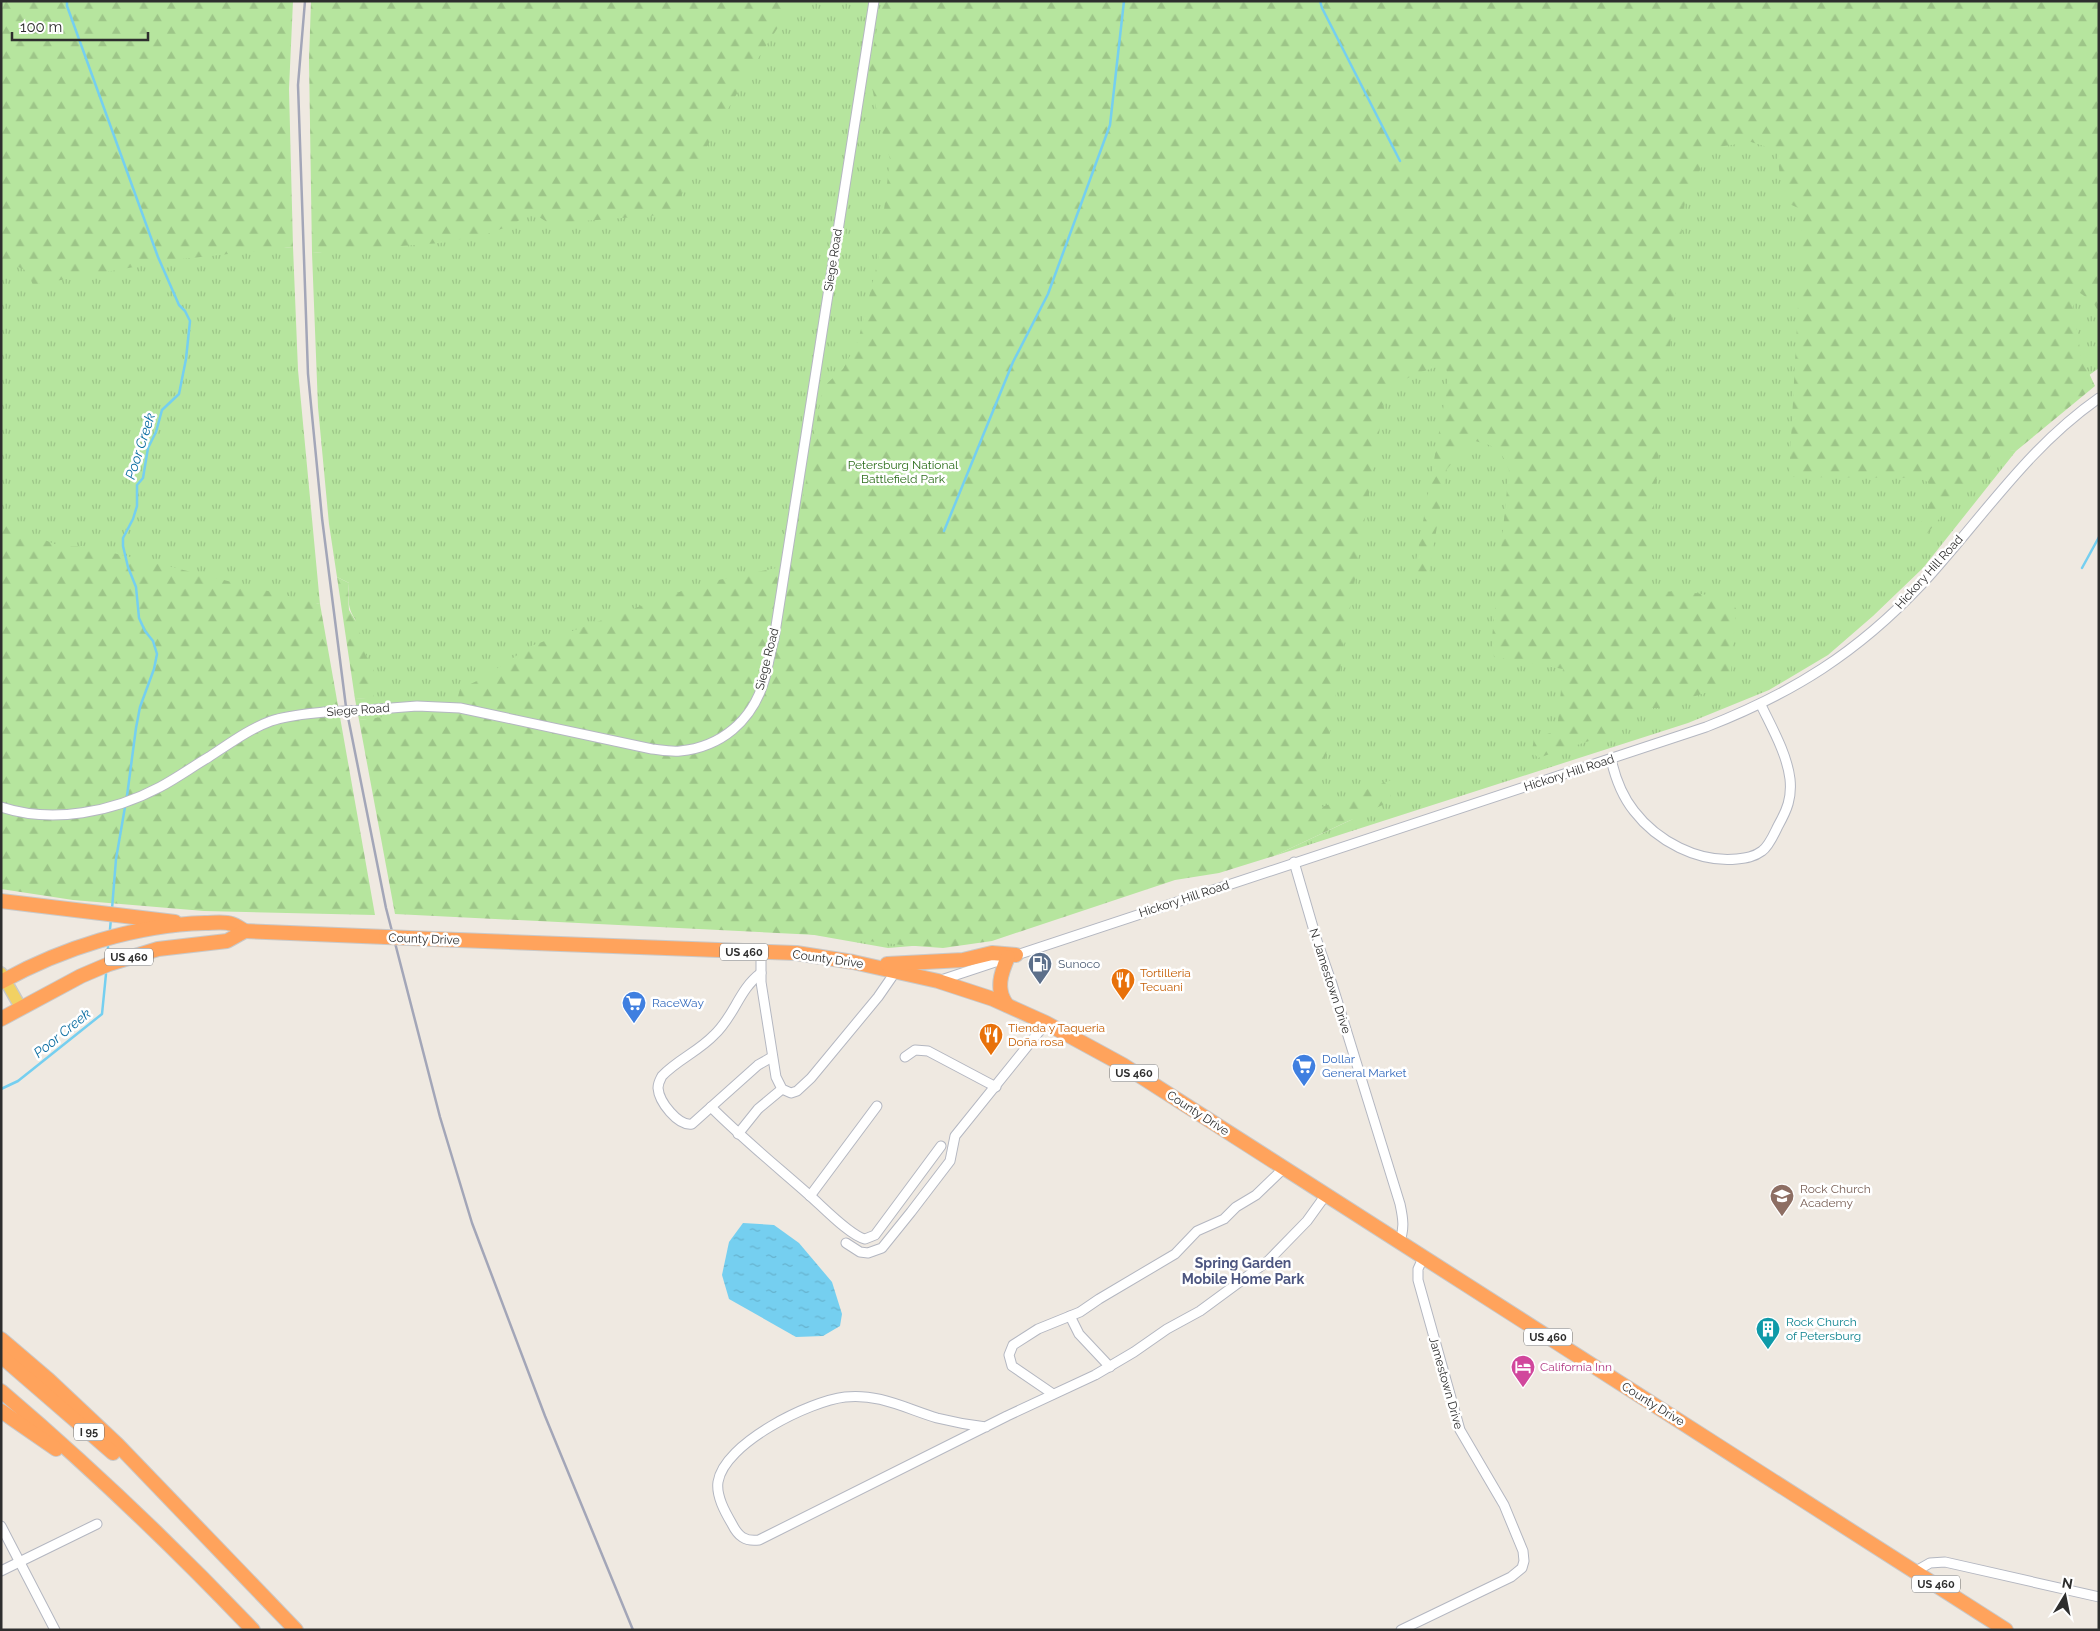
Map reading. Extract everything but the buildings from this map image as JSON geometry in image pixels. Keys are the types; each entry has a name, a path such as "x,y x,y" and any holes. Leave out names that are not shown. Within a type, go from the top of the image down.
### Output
{"highway":[{"path":"1,901 155,918 188,924"},
{"name":"County Drive","path":"3,978 40,962 102,940 188,924 230,923 245,931 803,954 869,965 938,981 1007,1005 1046,1023 1123,1065 2006,1630"},
{"name":"County Drive","path":"21,1008 81,976 109,964 158,949 227,941 245,931"},
{"path":"869,965 963,960 992,953 1012,956 999,984 1003,1000 1007,1005"},
{"name":"US 460","path":"2,1019 21,1008"},
{"path":"1,1339 90,1418 176,1508"},
{"name":"I 95","path":"1,1356 176,1508 248,1578 296,1630"},
{"name":"I 95","path":"1,1391 63,1443 253,1630"},
{"path":"1,1411 109,1487"}],"main road":[{"path":"3,978 21,1008"}],"street":[{"name":"Siege Road","path":"1,807 24,812 54,814 101,809 142,796 255,728 290,716 324,712 418,706 460,708 652,749 679,751 721,739 740,724 748,715 764,682 774,639 874,1"},
{"name":"Hickory Hill Road","path":"938,981 1611,759 1706,727 1761,705 1823,670 1886,620 1923,582 2037,449 2065,424 2099,398"},
{"path":"1611,759 1618,783 1634,810 1653,831 1692,853 1721,861 1750,858 1762,851 1775,833 1789,806 1790,779 1785,759 1761,705"},
{"name":"N. Jamestown Drive","path":"1294,862 1400,1204 1404,1221 1399,1242"},
{"path":"761,952 761,973 776,1077 782,1089 791,1093 797,1091 811,1078 878,997 896,971"},
{"path":"761,973 748,984 728,1021 715,1035 700,1049 664,1073 659,1082 659,1091 669,1110 684,1123 692,1124 758,1065 772,1057"},
{"path":"846,1243 860,1252 875,1251 882,1248 950,1161 955,1136 1046,1023"},
{"path":"905,1056 915,1050 928,1051 996,1086"},
{"path":"738,1134 758,1110 782,1089"},
{"path":"810,1196 877,1106"},
{"path":"710,1108 857,1236 865,1239 870,1238 898,1205 941,1146"},
{"path":"1053,1394 1012,1366 1008,1355 1013,1345 1058,1320 1080,1312 1175,1254 1197,1231 1224,1219 1236,1207 1256,1194 1283,1169"},
{"path":"986,1427 938,1418 872,1398 846,1397 831,1399 767,1428 742,1445 727,1462 720,1474 718,1491 728,1518 736,1532 746,1539 759,1540 1110,1367 1167,1328 1200,1311 1268,1261 1307,1221 1325,1196"},
{"name":"Jamestown Drive","path":"1401,1630 1511,1577 1518,1573 1524,1562 1523,1551 1504,1505 1460,1430 1418,1280 1418,1268 1424,1258"},
{"path":"1070,1316 1079,1334 1110,1367"},
{"path":"1,1571 97,1524"},
{"path":"1,1526 56,1630"},
{"path":"1916,1571 1930,1563 1945,1562 2099,1597"}],"green space":[{"path":"1,1 283,248 293,247 298,370 320,604 315,603 1,887"},
{"path":"1,1 293,1 289,89 293,247 173,260 33,285 27,271 1,259"},
{"path":"311,1 796,1 762,52 731,104 673,212 661,215 558,223 547,222 536,215 526,216 512,225 487,234 440,243 312,253 309,60"},
{"name":"Petersburg National Battlefield Park","path":"323,1 2099,1 2099,368 2004,449 2016,451 1923,568 1873,616 1828,655 1769,690 1688,723 1274,856 1353,819 984,940 888,948 803,933 369,719 359,720 355,699 366,698 355,619 349,602 349,583 337,577 329,524 318,407 312,253 322,252"},
{"name":"Petersburg National Battlefield Park","path":"882,1 2099,1 2099,313 2093,302 2070,286 2081,356 2095,386 2016,451 1996,449 1926,535 1919,537 1920,525 1929,505 1929,483 1921,478 1789,477 1803,210 1787,203 1780,177 1777,150 1751,142 1711,148 1685,200 1645,590 1703,594 1725,601 1736,608 1730,685 1658,708 1634,708 1630,722 1598,738 1538,758 1532,751 1534,738 1557,731 1563,669 1494,657 1492,638 1509,470 1506,462 1495,448 1471,440 1447,469 1428,578 1421,577 1415,567 1449,376 1444,365 1412,376 1391,390 1385,397 1317,809 1391,780 1391,801 1274,856 1219,873 1175,880 992,941 943,948 817,935 395,914 359,720 423,712 453,715 460,689 481,679 531,646 704,583 791,565 823,387 843,369 858,341 878,261 890,159 879,122 869,72"},
{"path":"1,523 60,546 82,546 320,604 375,915 204,911 73,900 1,889"},
{"path":"337,577 349,583 349,610 358,625 365,653 374,669 371,684 374,698 355,699"}],"water":[{"path":"743,1223 774,1225 799,1243 832,1282 842,1314 840,1326 823,1336 796,1337 729,1299 722,1275 729,1242"}],"waterway":[{"name":"Poor Creek","path":"67,1 67,6 158,257 179,305 185,311 190,321 186,359 179,394 162,410 156,432 148,448 143,478 137,485 137,506 133,519 123,538 128,567 136,587 139,618 145,631 153,641 157,654 154,669 140,707 127,796"},
{"path":"944,531 1013,362 1048,294 1110,125 1124,1"},
{"path":"1320,1 1400,161"},
{"path":"2082,568 2099,537"},
{"name":"Poor Creek","path":"112,909 116,859 125,807"},
{"name":"Poor Creek","path":"110,929 111,919"},
{"name":"Poor Creek","path":"108,947 108,955"},
{"name":"Poor Creek","path":"1,1089 18,1081 102,1014 106,974"}],"railway":[{"path":"305,1 298,85 308,374 322,518 346,707 386,908 440,1117 472,1223 545,1416 633,1630"}],"place":[{"name":"Sunoco","path":"1040,985"},
{"name":"Tortilleria Tecuani","path":"1123,1001"},
{"name":"RaceWay","path":"634,1024"},
{"name":"Tienda y Taqueria Doña rosa","path":"991,1056"},
{"name":"Dollar General Market","path":"1304,1087"},
{"name":"Rock Church Academy","path":"1782,1217"},
{"name":"Rock Church of Petersburg","path":"1768,1350"},
{"name":"California Inn","path":"1523,1388"}],"district":[{"name":"Spring Garden Mobile Home Park","path":"1243,1272"}]}
